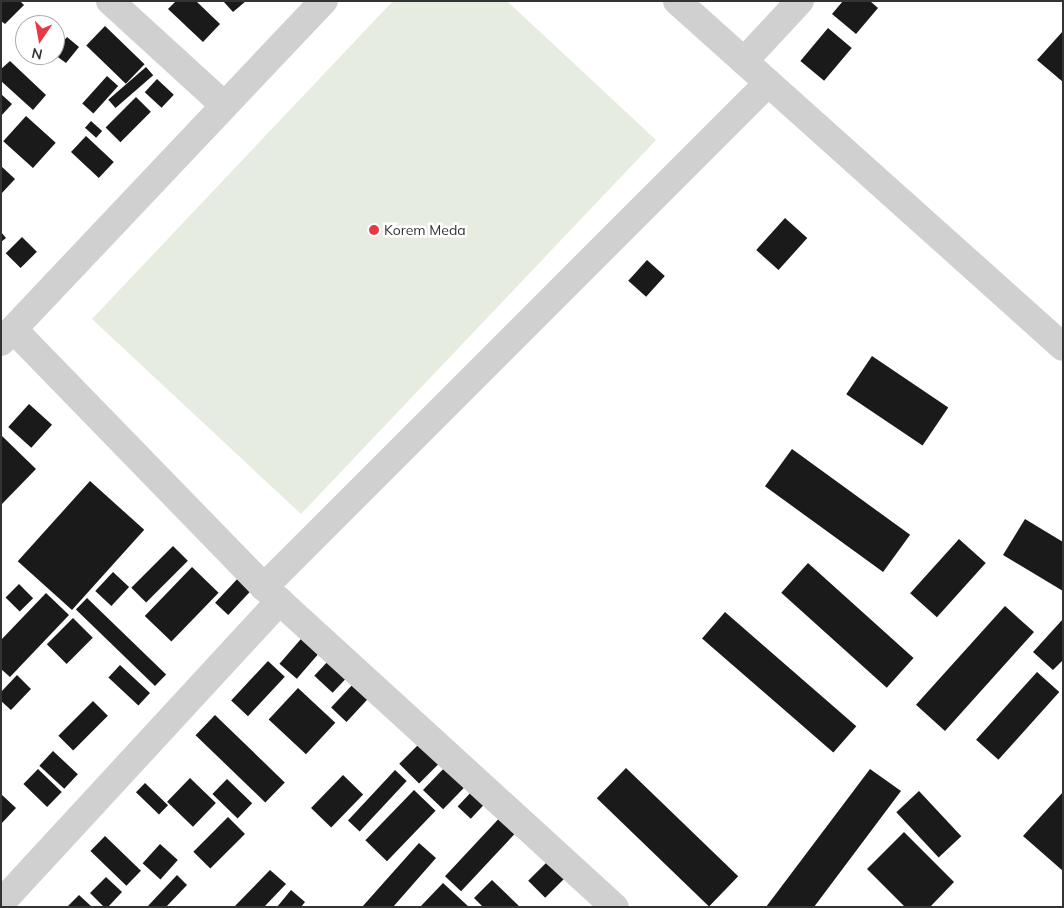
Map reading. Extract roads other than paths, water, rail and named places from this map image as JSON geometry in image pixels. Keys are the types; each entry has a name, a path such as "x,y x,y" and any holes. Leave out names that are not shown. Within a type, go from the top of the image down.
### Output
{"street":[{"path":"110,1 224,105"},
{"path":"324,1 8,336 272,594 615,907"},
{"path":"677,1 1063,347"},
{"path":"744,61 800,1"},
{"path":"1,903 272,594 768,83"}],"place":[{"name":"Korem Meda","path":"374,230"}]}
